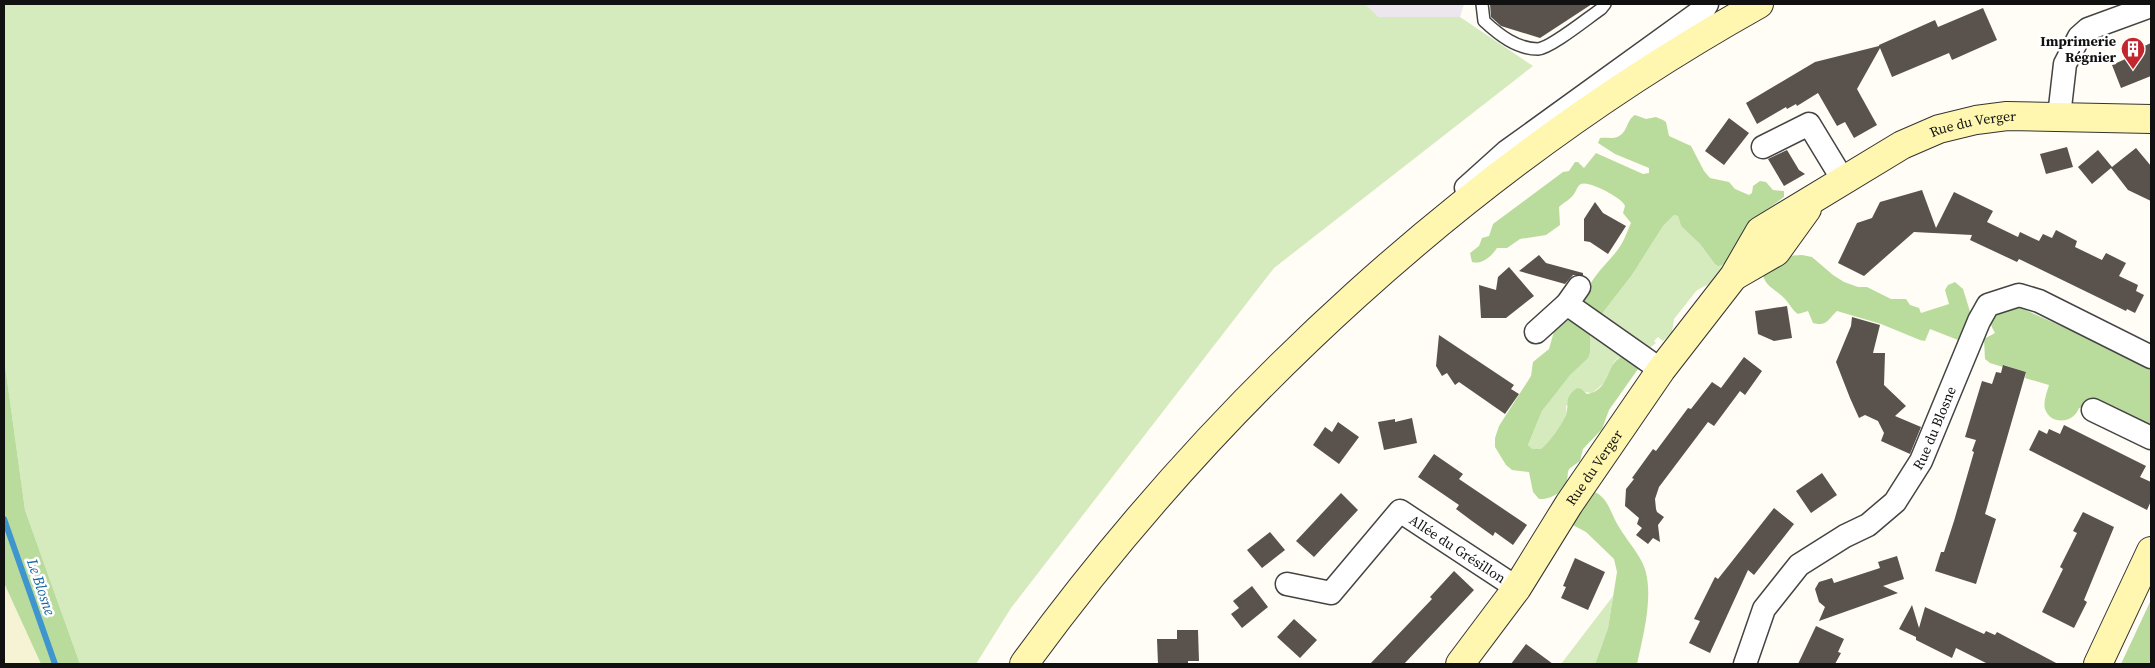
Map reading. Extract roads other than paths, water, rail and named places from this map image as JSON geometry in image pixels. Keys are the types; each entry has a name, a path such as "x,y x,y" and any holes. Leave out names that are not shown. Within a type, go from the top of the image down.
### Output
{"street":[{"path":"1432,230 1468,185 1506,152 1704,9 1706,4"},
{"path":"1024,664 1103,560 1194,456 1256,390 1333,317 1432,230 1552,136 1638,78 1759,4"},
{"path":"2059,116 2065,64 2079,38 2088,29 2151,6"},
{"name":"Rue du Verger","path":"1460,664 1517,588 1569,504 1661,370 1734,276 1776,252 1812,200 1902,145 1939,129 1983,119 2028,115 2151,119"},
{"path":"1763,146 1808,124 1843,180"},
{"path":"1536,332 1573,295 1661,370"},
{"name":"Rue du Blosne","path":"1745,664 1764,609 1799,565 1845,536 1868,525 1895,502 1921,461 1979,321 1988,305 2019,295 2039,301 2151,357"},
{"path":"2093,410 2151,438"},
{"name":"Allée du Grésillon","path":"1287,584 1331,593 1400,511 1517,588"},
{"path":"2098,664 2151,551"}],"lane":[{"path":"1482,4 1484,21 1494,31 1507,40 1522,46 1540,49 1559,39 1601,9 1605,4"}],"waterway":[{"name":"Le Blosne","path":"4,519 55,664"}],"place":[{"name":"Imprimerie Régnier","path":"2133,70"}]}
